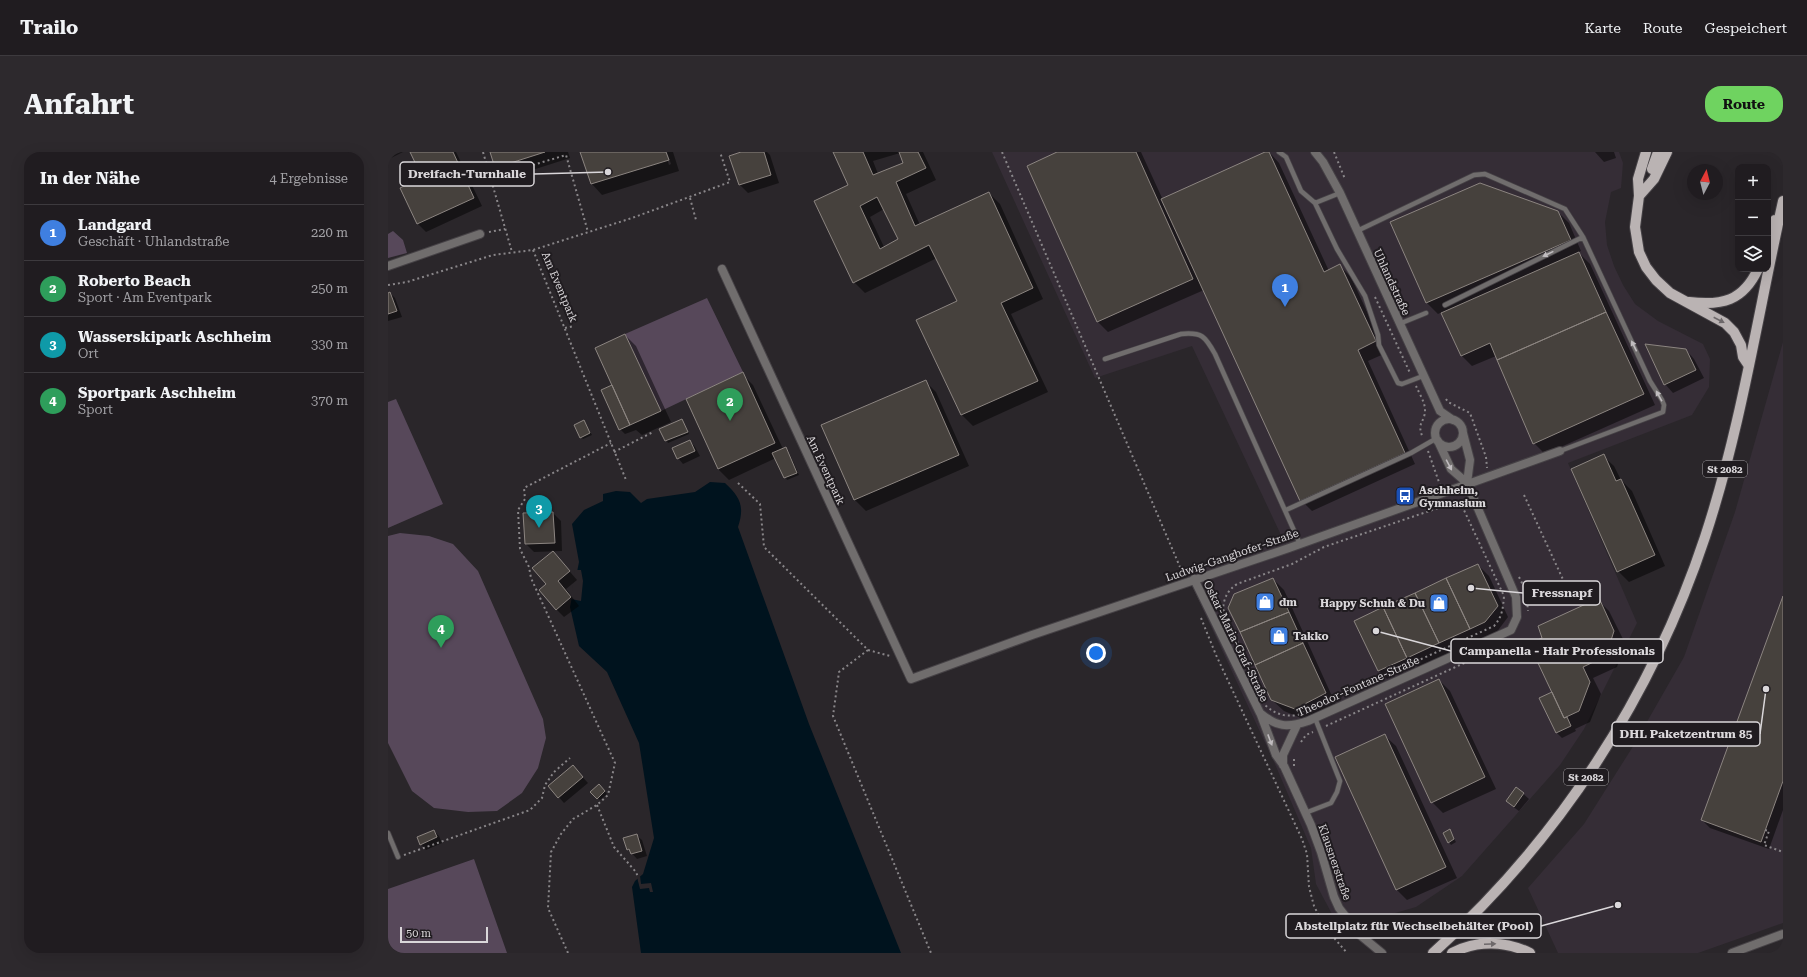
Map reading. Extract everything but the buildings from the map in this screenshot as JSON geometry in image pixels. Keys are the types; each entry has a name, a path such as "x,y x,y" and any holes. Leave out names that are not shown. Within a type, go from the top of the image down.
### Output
{"main road":[{"path":"1646,152 1638,179 1639,196 1635,227 1636,240 1644,262 1656,280 1670,293 1725,323 1734,332 1741,345 1743,357 1749,366"},
{"path":"1639,196 1658,152"},
{"path":"1639,196 1654,179 1667,152"},
{"name":"St 2082","path":"1433,953 1486,902 1522,862 1564,810 1601,756 1634,701 1676,616 1705,537 1722,480 1749,366 1783,201"},
{"path":"1771,228 1781,212"},
{"path":"1685,302 1705,304 1718,303 1732,299 1752,282 1757,272"},
{"path":"1452,953 1478,944 1498,943 1517,947 1530,953"}],"street":[{"name":"Uhlandstraße","path":"1315,152 1323,162 1340,193 1440,411 1460,424 1470,460 1467,483"},
{"name":"Uhlandstraße","path":"1323,152 1323,162"},
{"path":"388,266 480,234"},
{"name":"Am Eventpark","path":"722,269 911,679"},
{"path":"1440,411 1436,429 1438,439 1451,469 1467,483"},
{"path":"1436,429 1443,421 1453,420"},
{"path":"1438,439 1444,445 1454,446 1462,439 1463,432"},
{"name":"Ludwig-Ganghofer-Straße","path":"911,679 1300,544 1560,451"},
{"name":"Theodor-Fontane-Straße","path":"1279,725 1297,725 1315,718 1511,630 1516,617 1516,597 1467,483"},
{"name":"Oskar-Maria-Graf-Straße","path":"1190,581 1260,713 1270,722 1279,725"},
{"name":"Klausnerstraße","path":"1260,713 1276,755 1284,768 1305,813 1321,852 1339,908 1360,935 1382,953"},
{"path":"1284,768 1283,755 1297,725"},
{"path":"1738,952 1783,934"}],"lane":[{"path":"1279,152 1286,157 1301,191 1315,203 1337,249 1365,296 1378,335 1379,345 1398,383 1402,384 1423,376"},
{"path":"1357,231 1474,175 1485,174 1565,209 1583,237 1650,381 1664,405 1663,412 1560,451"},
{"path":"1315,203 1340,193"},
{"path":"1445,304 1583,237"},
{"path":"1399,324 1426,313"},
{"path":"1105,359 1181,334 1194,333 1204,337 1215,354 1300,544"},
{"path":"1286,510 1411,453 1438,439"},
{"path":"1305,813 1331,803 1337,792 1340,781 1315,718"},
{"path":"388,833 398,857"}],"path":[{"path":"483,152 512,252"},
{"path":"388,285 407,282 493,255 533,250 690,198 730,182 720,152"},
{"path":"1002,152 1190,581"},
{"path":"490,178 566,155 588,232"},
{"path":"690,198 696,220"},
{"path":"480,234 505,229"},
{"name":"Am Eventpark","path":"533,250 566,328 626,480"},
{"path":"566,328 574,326"},
{"path":"614,452 653,432"},
{"path":"568,953 548,908 551,852 561,834 573,819 597,805 608,795 615,763 531,578 529,567 520,549 518,510 525,499 524,488 611,443"},
{"path":"738,483 760,504 764,547 868,650 901,659"},
{"path":"1524,495 1572,599"},
{"path":"1457,504 1463,508 1504,596 1504,608 1500,619 1494,626 1298,714 1290,716 1282,715 1272,711 1264,704 1223,609 1224,600 1229,589 1237,584 1292,564 1324,547 1447,505 1457,504"},
{"path":"1198,612 1219,662 1302,839 1307,854 1309,887 1314,906 1324,926 1345,953"},
{"path":"1298,745 1306,735 1518,639"},
{"path":"868,650 839,672 832,716 931,953"},
{"path":"1284,768 1293,767 1295,763 1294,754"},
{"path":"398,857 530,810 542,798 545,785 554,772 570,758"},
{"path":"597,805 614,847 636,872 638,877"},
{"path":"1765,830 1769,831 1764,845 1783,852"}],"shaded area":[{"path":"992,152 1619,152 1623,163 1621,188 1611,192 1605,222 1607,245 1614,266 1623,285 1635,304 1658,321 1703,344 1710,359 1709,387 1692,415 1568,463 1637,623 1584,729 1560,765 1462,876 1416,907 1340,929 1316,884 1311,848 1275,764 1186,573 1281,535 1192,346 1095,378"},
{"path":"393,231 403,240 407,253 388,258 388,234"},
{"path":"707,298 743,372 661,411 625,334"},
{"path":"1783,342 1783,923 1698,953 1558,953 1528,888 1584,824 1632,748 1684,657 1735,512"},
{"path":"396,399 443,504 388,528 388,402"},
{"path":"400,533 429,536 453,544 478,571 543,719 546,738 538,768 522,793 497,811 468,812 434,808 412,791 388,743 388,536"},
{"path":"474,859 507,953 388,953 388,889"}],"water":[{"path":"710,482 725,483 740,502 741,513 738,527 809,724 901,953 641,953 632,887 635,881 643,874 654,838 639,743 607,672 579,646 570,607 579,562 572,524 584,510 603,501 603,494 616,491 630,492 641,503 647,499 695,492"}],"pier":[{"path":"575,570 581,570 583,581 581,601 571,599"},
{"path":"640,876 641,884 651,883 653,892 650,892 649,888 640,889 637,877"}],"place":[{"name":"Dreifach-Turnhalle","path":"608,172"},
{"name":"Landgard","path":"1285,307"},
{"name":"Roberto Beach","path":"730,421"},
{"name":"Aschheim, Gymnasium","path":"1405,496"},
{"name":"Wasserskipark Aschheim","path":"539,528"},
{"name":"Fressnapf","path":"1471,588"},
{"name":"dm","path":"1265,602"},
{"name":"Happy Schuh & Du","path":"1439,603"},
{"name":"Campanella - Hair Professionals","path":"1376,631"},
{"name":"Takko","path":"1279,636"},
{"name":"Sportpark Aschheim","path":"441,648"},
{"name":"DHL Paketzentrum 85","path":"1766,689"},
{"name":"Abstellplatz für Wechselbehälter (Pool)","path":"1618,905"}]}
